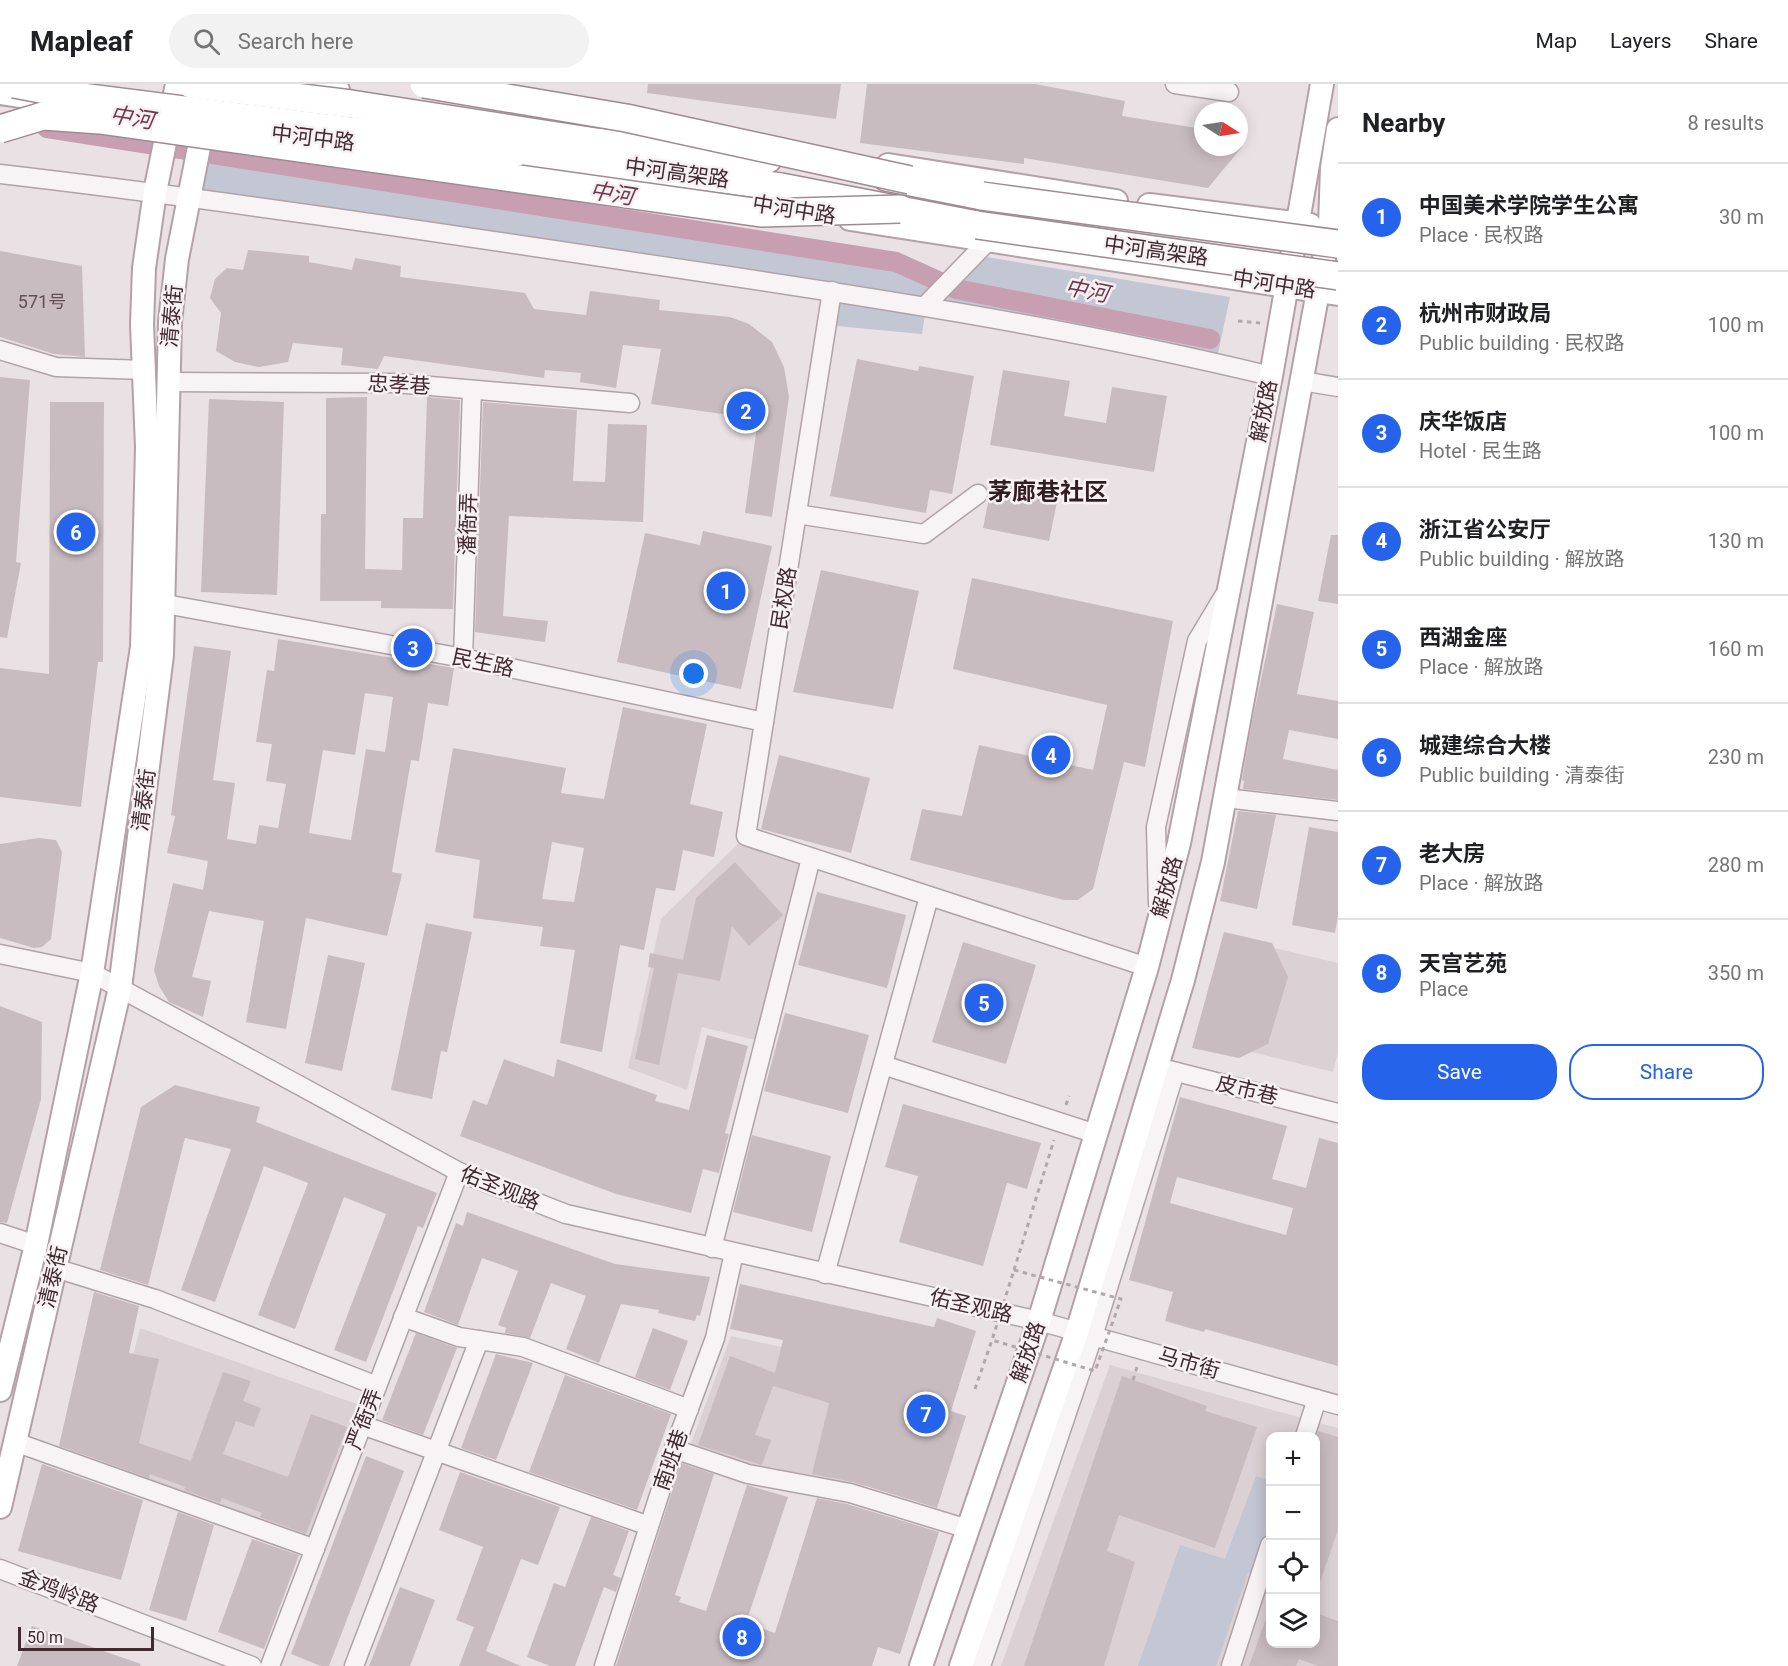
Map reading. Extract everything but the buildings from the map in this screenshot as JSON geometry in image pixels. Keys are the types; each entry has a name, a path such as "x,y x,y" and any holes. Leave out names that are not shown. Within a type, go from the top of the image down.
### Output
{"highway":[{"name":"中河高架路","path":"14,84 89,98 781,187 976,225 1331,287"},
{"name":"中河高架路","path":"191,84 351,104 597,142 753,157 910,180 982,196 1335,232"},
{"path":"424,84 626,118 910,180"},
{"path":"0,129 43,116 100,120 760,213 900,209"}],"main road":[{"name":"清泰街","path":"0,1390 36,1245 92,973 142,647 147,447 142,324 144,268 167,126 177,84"},
{"name":"清泰街","path":"0,1507 120,988 161,666 165,604 167,382 170,322 190,190 214,84"},
{"path":"302,84 660,138 934,171 1100,199 1297,224 1335,232"},
{"name":"解放路","path":"921,1666 1039,1321 1147,967 1179,843 1271,376 1322,84"},
{"name":"中河中路","path":"0,93 167,126 202,131 351,142 1287,286 1331,287"},
{"name":"解放路","path":"961,1666 1085,1334 1165,1069 1183,980 1213,862 1302,381 1331,287 1335,232 1332,168 1338,129"}],"street":[{"path":"511,116 516,84"},
{"path":"1175,84 1229,92"},
{"path":"0,174 157,184 926,305 1271,376"},
{"path":"926,305 989,240"},
{"name":"民权路","path":"811,858 746,836 832,291"},
{"path":"0,350 56,367 145,370"},
{"path":"1302,381 1338,387"},
{"name":"忠孝巷","path":"167,382 395,383 630,403"},
{"name":"潘衙弄","path":"463,658 472,390"},
{"path":"797,514 924,534 978,494"},
{"name":"民生路","path":"165,604 463,658 764,722"},
{"path":"1225,798 1338,811"},
{"path":"712,1248 811,858 1147,967"},
{"path":"825,1274 929,897"},
{"name":"佑圣观路","path":"0,954 92,973 459,1172 566,1214 1039,1321"},
{"path":"882,1065 1096,1134"},
{"name":"皮市巷","path":"1165,1069 1338,1113"},
{"name":"严衙弄","path":"270,1666 459,1172"},
{"path":"0,1233 36,1245"},
{"name":"南班巷","path":"604,1666 674,1449 715,1338 734,1253"},
{"path":"55,1268 155,1299 377,1386"},
{"path":"403,1317 459,1337 523,1347 689,1408"},
{"name":"马市街","path":"1039,1321 1338,1405"},
{"path":"981,1666 1085,1334"},
{"path":"354,1666 479,1340"},
{"path":"1307,1432 1317,1399"},
{"path":"362,1425 649,1526"},
{"path":"15,1442 315,1549"},
{"path":"674,1449 748,1474 850,1493 968,1529"},
{"path":"1231,1666 1266,1557"},
{"name":"金鸡岭路","path":"0,1569 252,1666"}],"path":[{"path":"1238,321 1268,324"},
{"path":"975,1389 1053,1143"},
{"path":"992,1340 1095,1371 1121,1299 1014,1270"}],"shaded area":[{"path":"205,135 896,262 941,289 974,255 1230,297 1216,363 926,306 922,334 826,325 831,291 188,197"},
{"path":"746,836 811,858 764,1042 702,1027 687,1090 628,1068 661,919"},
{"path":"1231,938 1338,963 1338,1052 1333,1072 1206,1041"},
{"path":"140,1328 368,1408 318,1541 106,1466"},
{"path":"731,1336 899,1373 863,1488 770,1467 767,1473 690,1446"},
{"path":"1110,1365 1338,1428 1338,1666 1001,1666"},
{"path":"1256,1476 1266,1480 1266,1569 1264,1576 1248,1573 1216,1666 1138,1666 1180,1545 1225,1559"}],"waterway":[{"name":"中河","path":"47,128 896,262 956,289 1210,339"}],"place":[{"name":"杭州市财政局","path":"746,411"},
{"name":"城建综合大楼","path":"76,532"},
{"name":"中国美术学院学生公寓","path":"726,591"},
{"name":"庆华饭店","path":"413,648"},
{"name":"浙江省公安厅","path":"1051,755"},
{"name":"西湖金座","path":"984,1003"},
{"name":"老大房","path":"926,1414"},
{"name":"天宫艺苑","path":"742,1637"}],"district":[{"name":"茅廊巷社区","path":"1048,492"}]}
